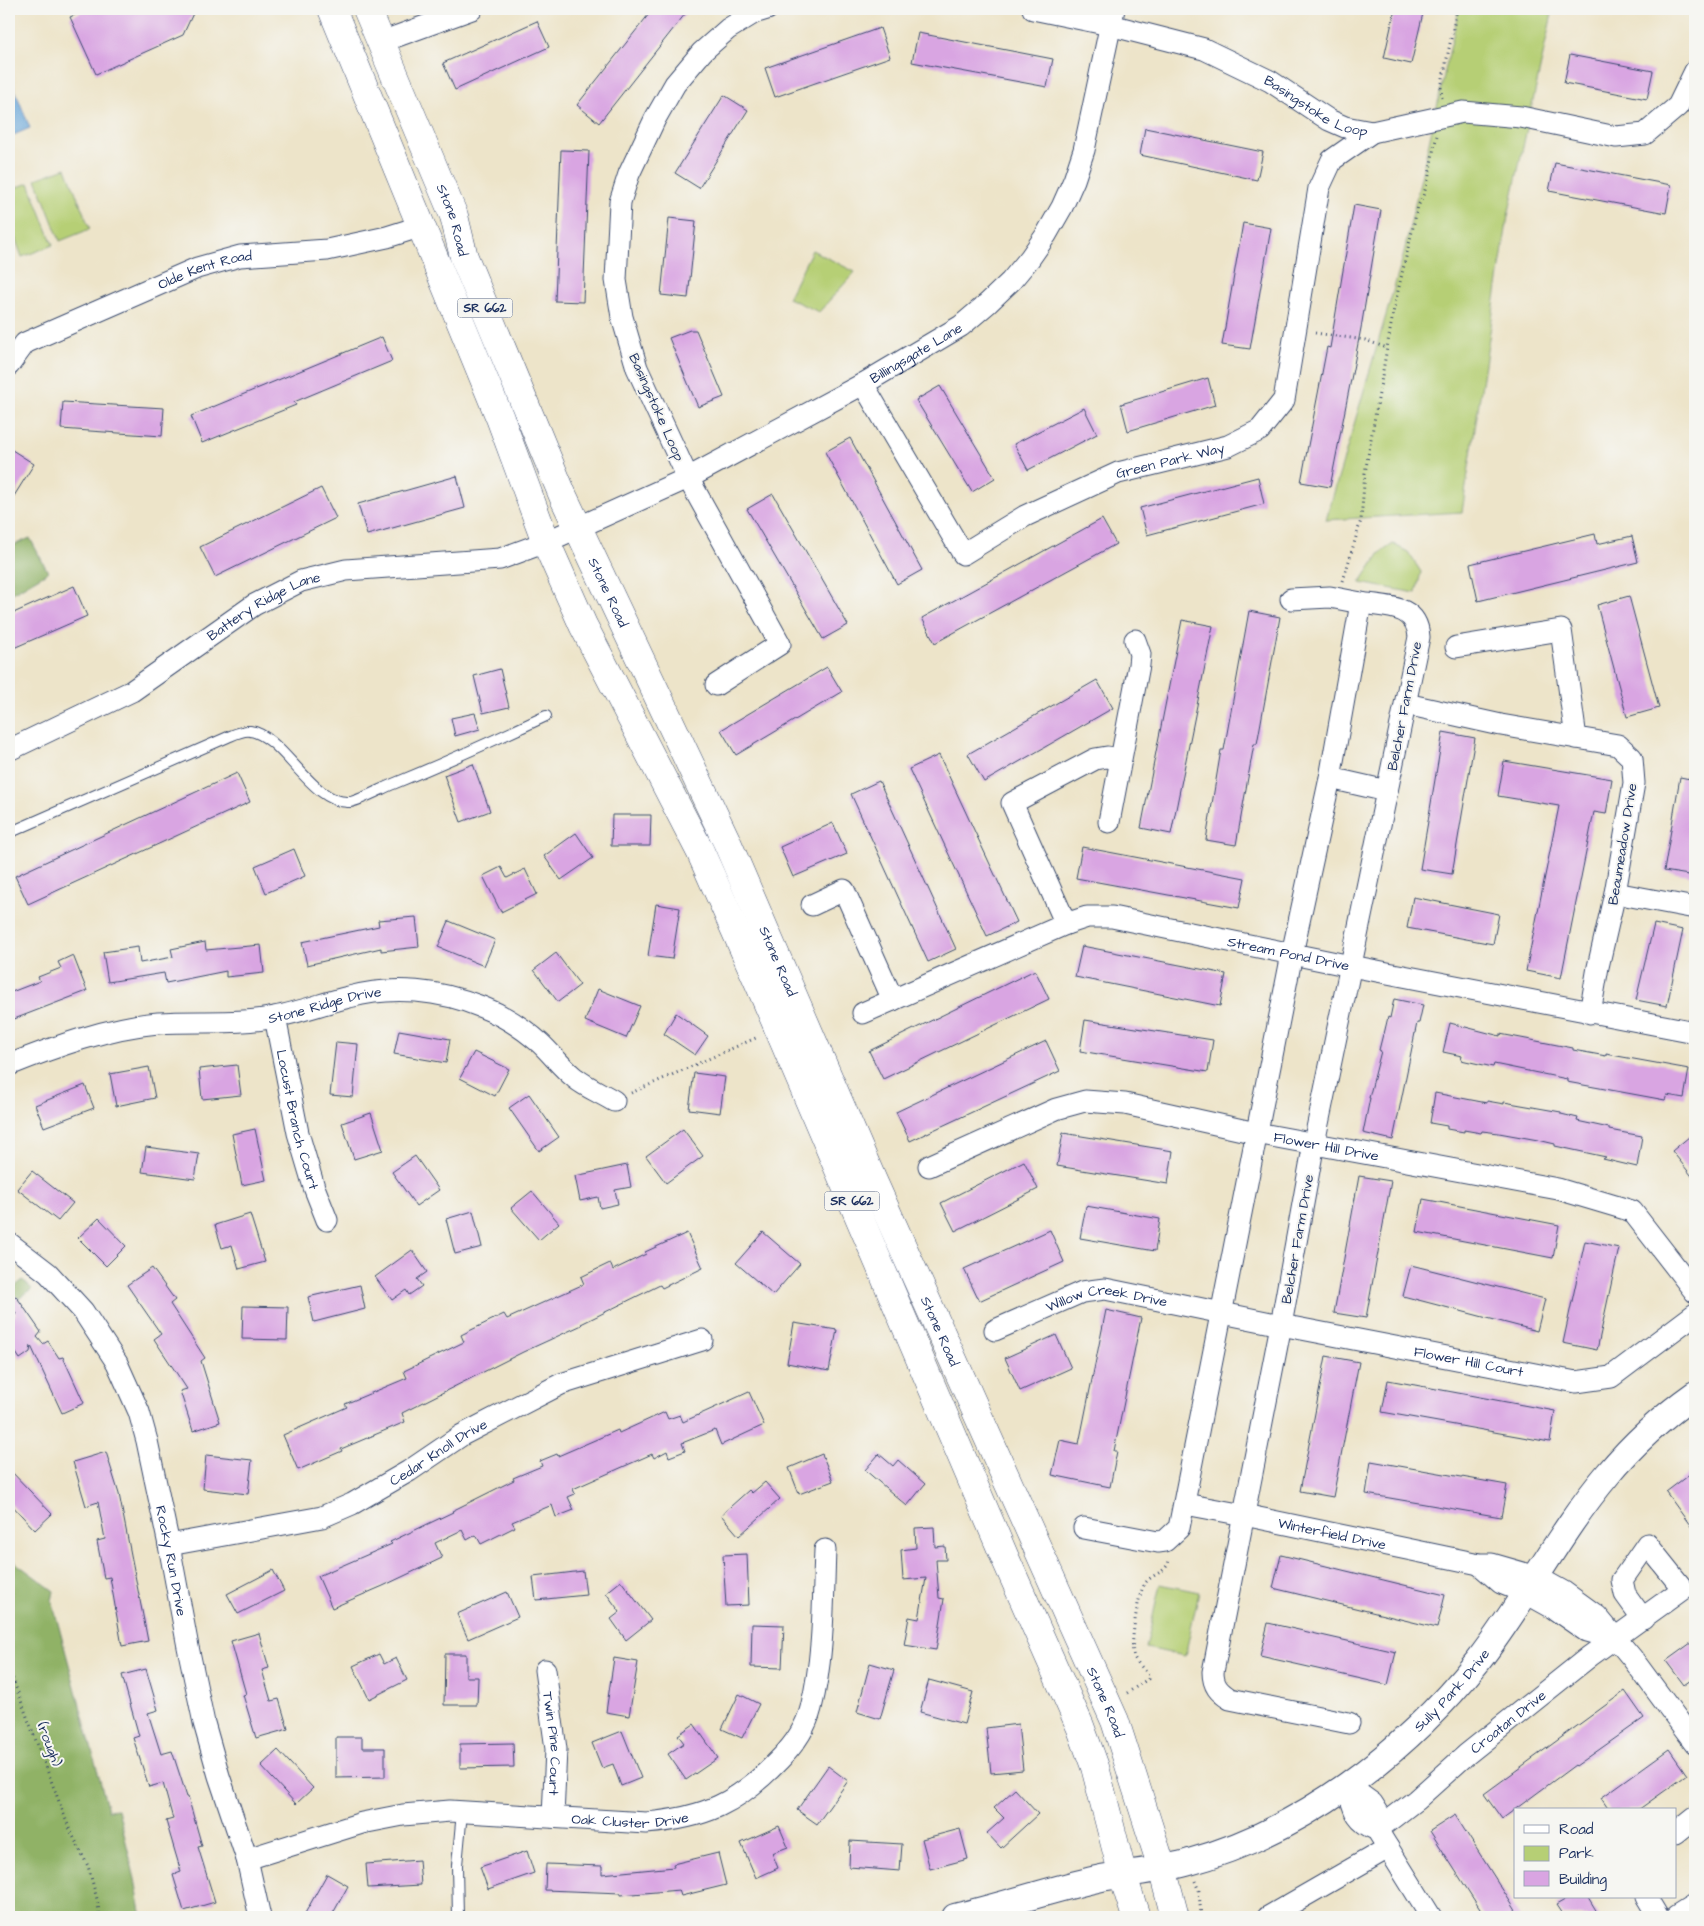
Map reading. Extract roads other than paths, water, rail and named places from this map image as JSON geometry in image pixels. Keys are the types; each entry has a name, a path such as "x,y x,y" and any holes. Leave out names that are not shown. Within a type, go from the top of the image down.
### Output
{"main road":[{"name":"Stone Road","path":"332,9 500,418 546,542 583,625 700,851 1006,1560 1080,1726 1095,1767 1123,1876 1136,1917"},
{"name":"Stone Road","path":"367,9 454,216 464,258 577,528 726,842 873,1182 1115,1721 1162,1868 1175,1917"}],"street":[{"path":"380,42 472,9"},
{"name":"Basingstoke Loop","path":"716,685 780,644 688,478 637,368 622,317 616,280 620,202 629,174 641,148 676,84 702,52 728,29 754,13 767,9"},
{"name":"Basingstoke Loop","path":"1033,9 1112,17 1204,49 1270,80 1329,120 1345,128 1372,132 1463,112 1511,116 1616,137 1645,134 1678,106 1695,71"},
{"name":"Billingsgate Lane","path":"546,542 688,478 863,384 933,344 960,326 988,303 1035,250 1062,206 1074,180 1084,150 1112,17"},
{"name":"Green Park Way","path":"863,384 963,554 1025,516 1118,473 1228,446 1260,430 1284,400 1319,188 1332,160 1372,132"},
{"name":"Olde Kent Road","path":"9,366 25,343 197,268 240,256 327,250 387,237 422,226"},
{"name":"Battery Ridge Lane","path":"9,750 132,691 254,605 301,581 346,570 500,559 546,542"},
{"name":"Belcher Farm Drive","path":"1291,599 1338,598 1400,609 1412,615 1418,626 1419,637 1314,1144 1213,1680 1216,1688 1230,1699 1349,1723"},
{"path":"1084,1528 1149,1542 1165,1541 1179,1528 1292,954 1330,778 1361,603"},
{"path":"1456,647 1561,630 1576,738"},
{"path":"1109,822 1139,665 1140,654 1135,640"},
{"name":"Beaumeadow Drive","path":"1406,704 1502,725 1618,745 1632,758 1634,784 1615,893 1598,967 1590,1013"},
{"path":"1066,924 1012,803 1095,759 1107,757 1120,759"},
{"path":"1330,778 1387,791"},
{"path":"812,905 844,890 893,1000"},
{"path":"1615,893 1695,908"},
{"name":"Stream Pond Drive","path":"864,1013 1066,924 1087,917 1112,917 1351,966 1695,1032"},
{"name":"Stone Ridge Drive","path":"9,1065 104,1033 132,1026 275,1017 369,992 410,990 441,994 484,1008 520,1027 539,1042 575,1079 614,1101"},
{"name":"Locust Branch Court","path":"275,1017 298,1133 314,1187 327,1220"},
{"name":"Flower Hill Drive","path":"929,1166 1056,1108 1084,1101 1125,1104 1256,1133 1558,1189 1632,1211 1695,1292"},
{"name":"Rocky Run Drive","path":"9,1243 48,1273 98,1331 129,1387 141,1419 169,1545 204,1723 247,1859 260,1917"},
{"name":"Willow Creek Drive","path":"995,1330 1082,1292 1105,1289 1222,1313"},
{"name":"Flower Hill Court","path":"1222,1313 1576,1382 1611,1377 1695,1314"},
{"name":"Cedar Knoll Drive","path":"169,1545 322,1517 352,1504 462,1435 561,1384 702,1340"},
{"name":"Sully Park Drive","path":"955,1917 1097,1879 1123,1876 1196,1860 1267,1832 1307,1812 1347,1785 1393,1750 1436,1710 1478,1661 1573,1520 1608,1474 1629,1451 1695,1394"},
{"name":"Winterfield Drive","path":"1185,1504 1479,1564 1501,1583 1531,1585 1552,1608 1586,1631 1614,1638"},
{"name":"Oak Cluster Drive","path":"247,1859 362,1823 403,1815 450,1811 646,1824 675,1821 719,1807 750,1788 762,1778 795,1740 805,1724 811,1709 821,1654 825,1550"},
{"name":"Croatan Drive","path":"1377,1830 1416,1800 1466,1755 1614,1638 1643,1619"},
{"path":"1614,1638 1632,1658 1695,1743"},
{"name":"Twin Pine Court","path":"545,1670 556,1749 553,1817"},
{"path":"1347,1785 1356,1814 1365,1825 1377,1830 1431,1917"},
{"path":"1676,1831 1695,1817"},
{"path":"1268,1917 1388,1848"},
{"path":"1647,1898 1658,1917"},
{"path":"1676,1917 1695,1905"}],"lane":[{"path":"9,828 11,832 228,736 247,730 258,733 274,743 298,770 329,796 351,802 452,760 546,716"},
{"path":"458,1917 457,1865 462,1812"}],"water":[{"path":"9,75 30,128 9,137"}]}
